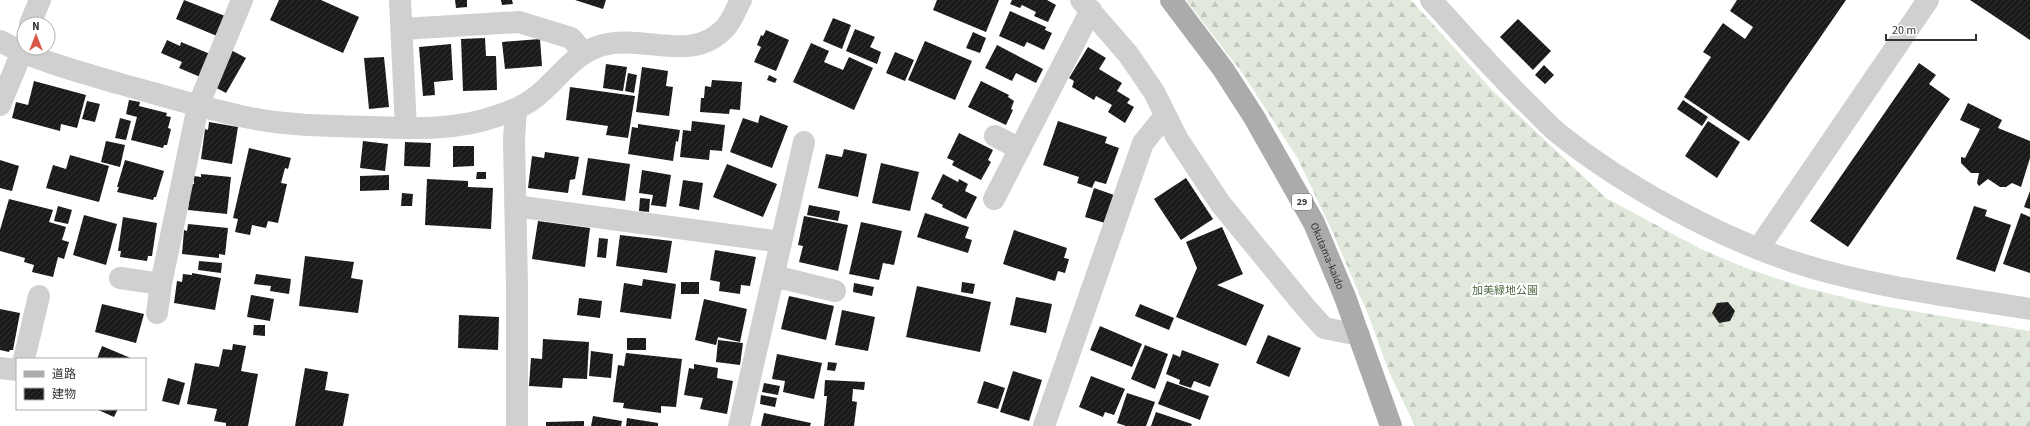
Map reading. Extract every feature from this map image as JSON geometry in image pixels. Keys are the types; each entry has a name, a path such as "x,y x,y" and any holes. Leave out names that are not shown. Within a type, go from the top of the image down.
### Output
{"main road":[{"name":"Okutama-kaido","path":"1171,0 1223,69 1254,117 1314,223 1359,335 1391,426"}],"street":[{"path":"33,16 40,0"},
{"path":"157,313 161,284 198,106 242,0"},
{"path":"400,0 406,128"},
{"path":"42,56 198,106 252,118 311,125 406,128 449,127 470,124 516,109 536,97 584,53 602,45 620,42 690,47 708,43 727,27 741,0"},
{"path":"1431,0 1505,83 1558,133 1612,173 1697,220 1758,249 1792,261 1881,284 2030,309"},
{"path":"1758,249 1928,0"},
{"path":"994,199 1020,149 1086,5 1128,54 1154,92 1177,138 1220,203 1306,308 1324,328 1359,335"},
{"path":"402,29 519,22 571,38 584,53"},
{"path":"0,41 16,47"},
{"path":"0,105 20,56"},
{"path":"516,109 514,139 517,426"},
{"path":"1044,426 1143,143 1165,116"},
{"path":"995,136 1020,149"},
{"path":"739,426 804,142"},
{"path":"515,206 781,242"},
{"path":"774,276 835,291"},
{"path":"120,278 161,284"},
{"path":"24,358 39,296"},
{"path":"0,368 16,370"}],"green space":[{"name":"加美緑地公園","path":"1186,0 1411,0 1493,91 1606,198 1699,248 1743,267 1802,287 1871,304 2030,331 2030,426 1415,426 1389,372 1368,314 1332,231 1298,159 1243,74"}],"building":[{"path":"184,0 225,16 217,36 176,19"},
{"path":"279,0 321,0 359,17 343,53 270,20"},
{"path":"455,0 467,0 467,7 456,8"},
{"path":"501,0 512,0 513,4 502,5"},
{"path":"575,0 606,0 603,9"},
{"path":"937,0 999,0 986,32 933,10"},
{"path":"1012,0 1047,0 1056,5 1048,22 1034,16 1036,12 1022,5 1020,8 1010,4"},
{"path":"1737,0 1846,0 1749,141 1684,97 1711,57 1703,52 1723,23 1745,39 1753,27 1730,11"},
{"path":"1970,0 2030,0 2030,40"},
{"path":"1010,11 1046,27 1045,30 1052,33 1044,50 1027,42 1024,47 999,36"},
{"path":"833,18 851,25 842,49 823,41"},
{"path":"1518,19 1551,51 1533,70 1500,37"},
{"path":"855,29 875,37 870,47 881,52 877,64 846,51"},
{"path":"766,30 789,40 776,71 754,62 761,47 757,45 761,35 763,36"},
{"path":"973,32 986,38 980,53 966,48"},
{"path":"485,38 486,56 496,56 497,90 463,91 461,39"},
{"path":"540,39 542,66 505,69 502,42"},
{"path":"167,40 180,46 181,42 215,56 205,79 179,68 182,62 161,53"},
{"path":"925,41 972,61 955,100 908,80"},
{"path":"811,43 829,51 824,62 843,70 849,57 873,68 854,110 793,82"},
{"path":"451,44 453,80 434,82 435,95 423,96 419,47"},
{"path":"997,45 1043,69 1036,83 1016,73 1012,81 985,68"},
{"path":"1088,47 1106,58 1099,69 1122,83 1117,91 1130,99 1127,103 1134,107 1125,123 1108,112 1112,105 1096,96 1094,100 1072,87 1074,81 1069,78"},
{"path":"231,50 246,58 226,93 211,85"},
{"path":"895,52 914,60 905,81 886,73"},
{"path":"384,57 389,107 369,109 364,58"},
{"path":"1919,63 1936,75 1929,84 1950,99 1848,247 1810,221"},
{"path":"606,64 627,67 623,91 603,88"},
{"path":"1544,65 1554,75 1545,84 1535,75"},
{"path":"642,67 668,71 666,86 673,87 669,116 636,112"},
{"path":"628,73 637,75 634,93 625,91"},
{"path":"769,75 777,79 775,83 767,80"},
{"path":"712,80 742,82 740,110 730,109 729,114 700,112 701,98 704,98 705,86 711,87"},
{"path":"34,81 86,95 77,128 61,124 60,131 12,118 16,102 28,105"},
{"path":"981,81 1009,95 1008,97 1014,101 1011,109 1013,110 1006,125 968,107"},
{"path":"570,87 635,96 628,138 606,135 608,126 566,120"},
{"path":"129,100 140,102 139,106 167,113 166,116 171,117 168,128 171,129 167,145 164,145 163,148 131,140 137,117 126,114"},
{"path":"1683,100 1708,117 1702,126 1677,109"},
{"path":"87,101 100,104 95,122 82,119"},
{"path":"1968,103 2002,120 1998,128 2030,141 2030,158 2021,187 2012,183 2006,187 2000,187 1988,179 1979,186 1977,183 1979,173 1971,173 1961,163 1961,157 1965,158 1980,129 1960,120"},
{"path":"760,115 788,126 772,168 730,152 743,118 758,123"},
{"path":"120,118 131,121 126,140 115,138"},
{"path":"692,121 725,125 722,151 710,150 709,160 680,157 683,130 691,131"},
{"path":"1058,121 1107,137 1105,143 1119,148 1106,184 1095,181 1092,188 1077,183 1079,177 1043,165"},
{"path":"1708,121 1740,142 1717,178 1685,156"},
{"path":"209,122 238,127 232,164 201,159 205,129 208,130"},
{"path":"638,124 680,130 678,142 676,141 673,161 628,154 632,127 638,128"},
{"path":"959,133 993,150 988,160 991,162 981,180 952,165 954,161 947,158"},
{"path":"106,141 125,145 120,167 101,162"},
{"path":"363,141 388,144 385,171 360,168"},
{"path":"405,142 431,143 430,167 404,166"},
{"path":"453,146 474,146 474,166 453,167"},
{"path":"249,148 291,158 288,169 285,168 281,183 287,184 278,223 268,221 266,228 252,225 250,235 235,232 238,219 233,218"},
{"path":"844,149 867,154 858,197 818,188 826,154 842,157"},
{"path":"545,152 579,157 575,179 570,180 568,193 528,188 532,156 544,158"},
{"path":"70,155 109,166 99,202 46,188 53,165 66,169"},
{"path":"588,158 630,164 625,201 582,195"},
{"path":"0,160 19,166 12,191 0,188"},
{"path":"125,160 164,171 156,197 154,197 153,200 117,192 119,187 117,187"},
{"path":"881,163 919,172 910,211 872,203"},
{"path":"727,164 777,184 763,217 713,197"},
{"path":"642,170 671,175 666,207 651,205 653,195 639,193"},
{"path":"477,172 486,172 486,179 476,179"},
{"path":"201,174 231,177 227,214 188,210 191,184 194,184 194,176 201,177"},
{"path":"943,174 958,182 959,179 968,184 965,191 977,197 966,219 942,207 943,205 931,199"},
{"path":"389,175 389,190 360,191 360,176"},
{"path":"1186,178 1213,219 1181,240 1154,199"},
{"path":"427,179 468,181 468,187 493,188 491,229 425,225"},
{"path":"683,180 703,183 699,210 679,206"},
{"path":"1094,188 1114,195 1105,223 1085,217"},
{"path":"2030,191 2030,209 2024,207"},
{"path":"402,193 413,194 412,206 401,206"},
{"path":"640,198 650,199 649,212 639,211"},
{"path":"9,199 53,210 49,222 66,227 62,240 69,242 64,259 58,257 53,277 32,272 34,265 24,262 25,258 0,251 0,230"},
{"path":"809,205 840,211 838,221 807,215"},
{"path":"58,206 72,210 68,224 54,221"},
{"path":"1974,206 1987,210 1985,216 2011,225 1995,272 1956,259"},
{"path":"925,213 969,227 965,238 972,240 968,253 917,237"},
{"path":"2021,213 2030,217 2030,273 2003,264"},
{"path":"84,215 117,224 106,265 73,255"},
{"path":"804,216 848,225 838,271 799,262 803,246 798,245"},
{"path":"123,217 157,223 152,256 148,256 147,261 120,257 121,251 118,251"},
{"path":"538,221 590,228 585,267 532,259"},
{"path":"861,222 902,231 894,265 883,263 879,280 849,274"},
{"path":"188,224 228,228 225,255 219,254 219,258 182,254 184,230 187,231"},
{"path":"1222,227 1243,274 1217,285 1264,305 1246,346 1176,317 1197,268 1186,242"},
{"path":"1014,230 1067,248 1064,258 1069,259 1065,273 1058,271 1055,281 1003,264"},
{"path":"620,235 672,241 667,273 616,266"},
{"path":"599,238 608,239 606,258 597,257"},
{"path":"715,250 756,257 750,286 741,285 740,294 719,291 720,282 710,280"},
{"path":"305,256 354,262 351,278 363,280 358,313 299,306"},
{"path":"199,261 222,263 221,273 198,270"},
{"path":"192,273 221,278 215,310 174,303 177,281 182,282 183,274 192,275"},
{"path":"256,274 291,279 289,294 270,291 271,286 254,284"},
{"path":"643,279 676,284 671,319 620,312 624,283 642,286"},
{"path":"681,282 699,282 699,294 681,294"},
{"path":"962,282 975,284 973,294 961,292"},
{"path":"854,283 874,287 872,296 853,292"},
{"path":"917,286 991,302 980,352 906,337"},
{"path":"251,295 274,299 270,321 247,317"},
{"path":"789,296 834,306 826,340 781,329"},
{"path":"1016,297 1052,304 1046,333 1010,325"},
{"path":"579,298 602,301 600,318 577,315"},
{"path":"704,299 747,309 740,342 718,337 716,345 695,340"},
{"path":"1728,302 1735,311 1730,321 1719,323 1712,313 1717,303"},
{"path":"102,304 144,314 136,343 95,332"},
{"path":"1140,304 1174,318 1169,330 1135,316"},
{"path":"0,309 20,313 13,350 10,350 9,352 0,350"},
{"path":"842,310 875,317 868,351 835,345"},
{"path":"459,315 499,317 498,350 458,348"},
{"path":"254,325 265,325 265,336 253,335"},
{"path":"1100,326 1142,344 1132,367 1090,350"},
{"path":"1268,335 1301,348 1289,377 1256,363"},
{"path":"627,338 646,338 646,350 627,350"},
{"path":"543,339 589,342 587,379 563,378 562,388 529,386 531,358 542,359"},
{"path":"718,340 743,343 740,365 716,362"},
{"path":"233,344 246,346 241,371 258,374 248,426 226,426 226,423 214,421 217,409 187,404 195,363 219,367 223,349 232,350"},
{"path":"1145,345 1168,354 1155,389 1131,379"},
{"path":"102,346 131,358 97,358"},
{"path":"1182,350 1219,364 1210,387 1194,381 1191,388 1179,384 1180,380 1166,374 1173,354 1180,357"},
{"path":"591,351 613,354 611,378 589,376"},
{"path":"626,353 682,359 676,407 661,406 661,413 623,408 624,403 613,402 618,365 624,366"},
{"path":"777,354 822,363 814,399 783,392 785,381 772,379"},
{"path":"828,362 837,363 835,371 827,370"},
{"path":"694,364 718,368 717,378 733,381 727,414 700,409 703,398 684,395 689,368 694,369"},
{"path":"305,368 328,372 325,390 349,394 343,426 295,426"},
{"path":"1013,371 1042,380 1029,421 1000,412"},
{"path":"1091,376 1125,389 1114,415 1105,412 1103,417 1079,407"},
{"path":"168,378 185,383 179,405 162,401"},
{"path":"825,380 865,382 864,390 853,389 852,401 857,402 854,426 824,426 827,396 824,396"},
{"path":"984,381 1005,388 998,409 977,403"},
{"path":"1167,381 1209,396 1200,420 1158,404"},
{"path":"764,383 780,386 778,395 762,392"},
{"path":"1127,393 1155,402 1146,426 1126,426 1117,423"},
{"path":"761,395 777,398 775,407 760,404"},
{"path":"98,410 118,410 114,417"},
{"path":"1156,412 1192,424 1191,426 1151,426"},
{"path":"764,413 811,423 810,426 761,426"},
{"path":"593,416 622,421 621,426 591,426"},
{"path":"627,418 658,423 658,426 626,426"},
{"path":"584,421 584,426 546,426 546,422"}]}
